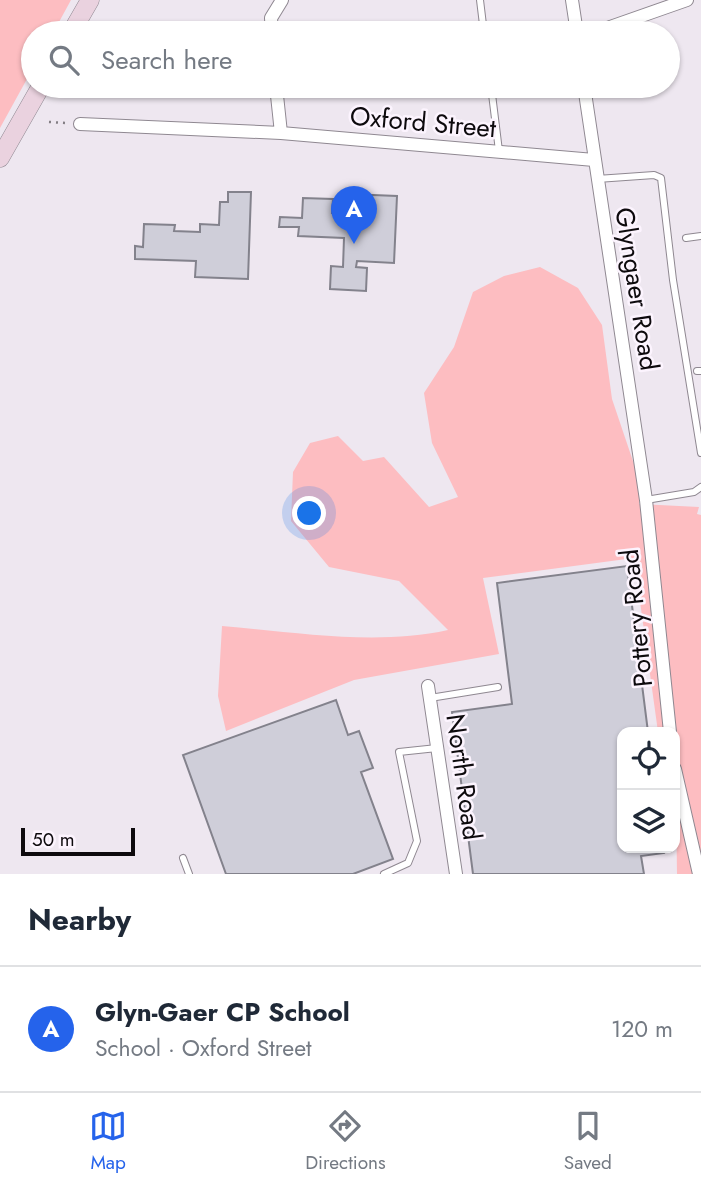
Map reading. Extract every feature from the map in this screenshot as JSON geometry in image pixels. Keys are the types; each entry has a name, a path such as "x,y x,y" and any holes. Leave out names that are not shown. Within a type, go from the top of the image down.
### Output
{"main road":[{"path":"78,21 90,0"},
{"path":"0,158 34,98"}],"street":[{"path":"271,21 282,0"},
{"path":"572,0 575,21"},
{"path":"627,21 687,0"},
{"path":"277,98 281,133"},
{"name":"Glyngaer Road","path":"586,98 646,500"},
{"name":"Oxford Street","path":"80,124 281,133 594,160"},
{"name":"Pottery Road","path":"646,500 669,727"},
{"name":"North Road","path":"429,692 456,874"},
{"path":"680,790 699,874"}],"lane":[{"path":"480,0 483,21"},
{"path":"492,98 499,151"},
{"path":"597,179 654,175 661,179 675,292 701,453"},
{"path":"686,238 701,236"},
{"path":"646,500 694,492 701,487"},
{"path":"429,692 498,687"},
{"path":"384,874 408,863 416,841 400,752 437,748"},
{"path":"183,858 189,874"}],"path":[{"path":"49,122 80,124"}],"shaded area":[{"path":"0,0 71,0 60,21 21,21 21,90 0,128"},
{"path":"540,267 578,288 602,325 612,399 639,479 639,504 699,507 701,874 677,874 677,853 680,853 680,727 657,727 634,558 483,578 499,654 354,680 226,731 218,696 222,626 364,637 420,635 448,630 399,581 329,567 291,521 293,472 310,443 338,436 363,461 384,457 429,507 458,497 432,443 424,393 454,347 473,292 504,276"}],"building":[{"path":"228,192 251,192 248,279 195,277 196,261 135,259 135,246 143,247 144,224 175,225 174,231 200,232 200,224 219,225 220,202 228,202"},
{"path":"348,194 397,196 394,263 357,261 356,267 367,268 366,291 330,289 331,266 343,267 344,238 298,236 299,227 279,227 280,217 302,218 303,198 333,199 332,213 348,213"},
{"path":"627,566 647,727 617,727 617,853 664,853 641,856 644,874 473,874 452,712 512,704 497,583"},
{"path":"336,700 348,735 359,731 373,768 361,772 393,859 353,874 226,874 183,755"}],"place":[{"name":"Glyn-Gaer CP School","path":"354,244"}]}
